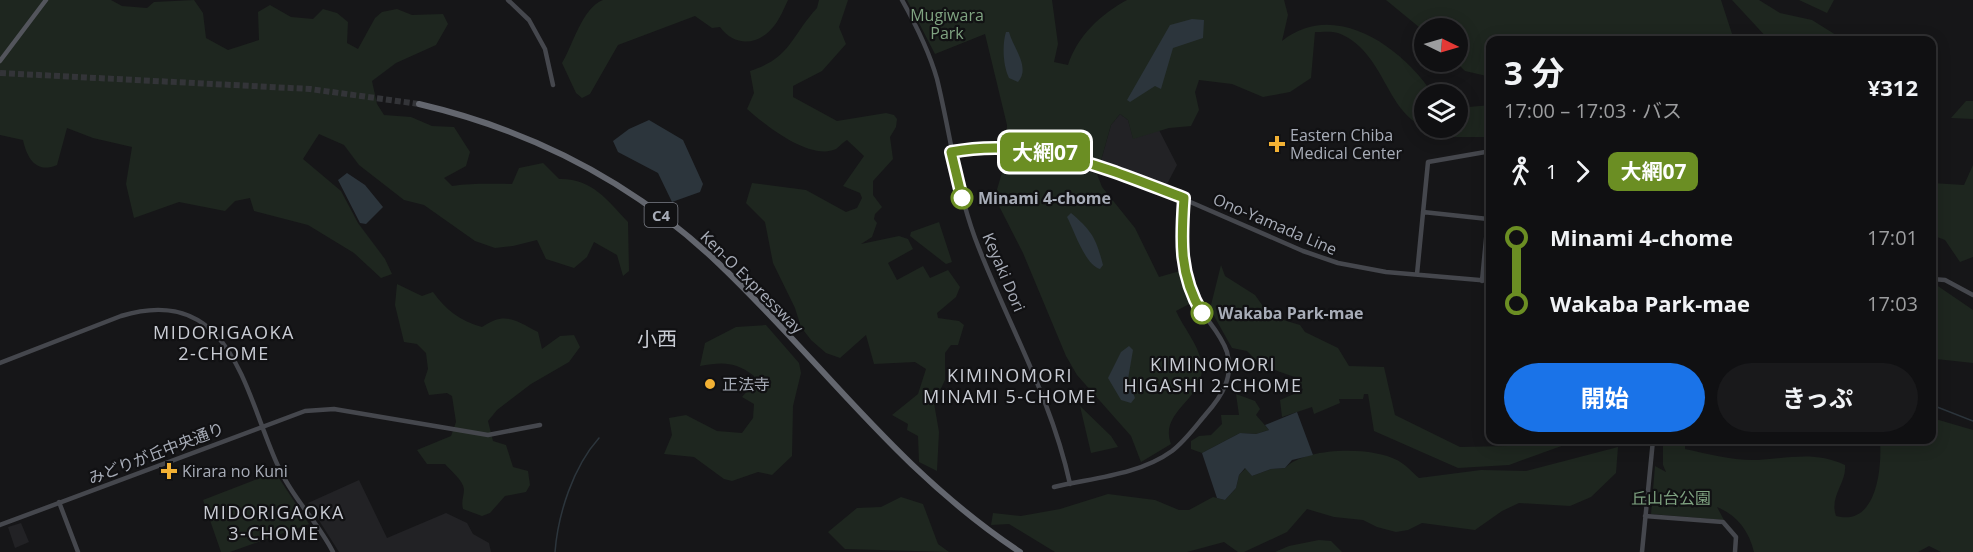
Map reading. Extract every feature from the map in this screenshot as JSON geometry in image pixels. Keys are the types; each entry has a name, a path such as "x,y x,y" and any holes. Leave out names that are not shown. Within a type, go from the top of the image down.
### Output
{"highway":[{"name":"Ken-O Expressway","path":"418,104 505,129 598,172 661,214 715,260 901,458 955,506 1020,552"}],"main road":[{"path":"0,62 46,0"}],"street":[{"path":"508,0 529,20 545,49 554,85"},
{"name":"Keyaki Dori","path":"902,0 931,61 951,152 975,238 1049,407 1070,484"},
{"name":"Ono-Yamada Line","path":"951,152 988,146 1042,151 1184,198 1322,258 1354,267 1486,280"},
{"path":"1417,274 1428,162 1486,152"},
{"path":"1054,487 1129,471 1164,456 1184,440 1218,401 1226,388 1229,363 1225,346 1196,302 1183,268 1181,244 1184,198"},
{"path":"1423,212 1486,219"},
{"path":"1482,280 1486,261"},
{"path":"1936,279 1945,280 1973,295"},
{"path":"0,363 131,313 172,312 200,322 223,341 238,364 289,488 333,552"},
{"name":"みどりが丘中央通り","path":"0,525 293,413 322,409 488,435 540,425"},
{"path":"1642,552 1653,444"},
{"path":"59,502 78,552"},
{"path":"1645,516 1723,522 1736,537 1735,552"}],"shaded area":[{"path":"1192,19 1204,20 1203,38 1173,48 1161,89 1155,86 1130,102 1127,100 1170,25"},
{"path":"1006,32 1009,32 1022,64 1022,76 1018,82 1009,78 1005,68"},
{"path":"1120,114 1128,120 1133,138 1159,130 1177,165 1165,188 1100,164 1111,125"},
{"path":"649,120 683,140 703,184 700,192 672,202 658,173 618,152 613,141 629,129"},
{"path":"347,173 365,185 383,207 366,224 360,223 338,180"},
{"path":"1071,213 1089,230 1095,241 1103,265 1100,269 1090,261 1080,246 1067,217"},
{"path":"1129,346 1133,350 1128,379 1135,398 1131,403 1121,400 1108,378 1121,352"},
{"path":"1297,412 1313,455 1292,460 1285,468 1271,469 1252,476 1245,468 1239,475 1236,488 1225,500 1217,498 1202,453 1240,433 1256,434 1269,430 1265,425"},
{"path":"1690,444 1728,444 1728,446"},
{"path":"359,480 387,538 446,513 467,523 473,534 489,543 491,552 339,552 308,503"},
{"path":"21,523 29,542 15,548 8,527"}],"green space":[{"path":"0,0 111,0 122,6 147,8 154,2 194,0 203,13 206,38 228,50 259,40 258,12 270,5 291,17 313,19 323,9 337,13 348,22 347,43 358,49 375,18 382,12 397,9 412,15 443,14 448,24 436,45 396,63 372,81 377,104 384,115 411,117 432,126 454,127 470,152 466,166 444,178 452,186 512,184 519,168 543,163 559,179 581,182 590,186 606,198 628,222 629,271 623,276 617,255 594,242 587,257 574,268 546,259 537,240 495,248 475,241 424,205 404,200 359,165 344,145 319,134 303,159 341,191 358,223 385,259 392,274 381,278 354,253 308,225 254,211 250,198 235,201 225,211 179,202 134,218 126,184 132,147 93,138 67,128 57,165 43,167 38,166 30,158 23,140 0,135"},
{"path":"603,0 788,0 780,17 768,33 747,42 733,38 720,27 712,28 695,16 618,45 590,94 582,98 576,93 562,63 589,11"},
{"path":"819,0 848,0 839,27 846,44 822,71 793,86 793,97 837,121 886,113 894,115 897,119 896,127 890,137 893,159 873,181 873,195 882,207 875,214 874,219 877,223 872,237 861,244 899,236 908,239 913,249 888,263 897,280 923,266 930,278 948,270 960,287 956,297 937,313 938,318 959,321 964,325 958,345 951,345 945,353 945,380 934,403 939,432 937,471 919,462 918,436 907,430 908,424 892,415 918,394 926,369 915,362 874,364 866,335 840,358 826,353 811,340 801,327 795,308 773,263 765,222 746,203 752,183 806,190 846,212 857,208 862,198 860,193 843,186 864,156 847,140 836,149 825,151 801,146 776,132 747,109 754,93 750,71 764,66 782,53 817,8"},
{"name":"Mugiwara Park","path":"907,0 1052,0 1058,44 1054,62 1068,65 1078,44 1091,27 1108,12 1127,0 1284,0 1288,15 1282,41 1301,29 1322,25 1343,26 1363,33 1383,44 1402,58 1426,84 1414,84 1414,120 1401,109 1376,67 1354,42 1336,32 1315,32 1311,78 1290,92 1263,97 1232,84 1199,80 1195,92 1199,110 1191,126 1169,128 1133,139 1128,120 1120,114 1111,125 1100,164 1039,145 1038,155 1097,174 1102,187 1135,228 1159,277 1180,271 1191,303 1176,311 1197,348 1201,361 1198,385 1171,422 1169,432 1171,444 1141,462 1131,436 1077,375 1066,356 1023,253 998,204 996,193 1006,159 1007,125 985,34 935,54"},
{"path":"1386,0 1721,0 1733,36 1486,36 1486,76 1468,72 1468,18 1414,18 1414,23"},
{"path":"1732,0 1759,0 1780,13 1812,20 1838,36 1765,36"},
{"path":"1799,0 1834,0 1827,13"},
{"path":"1966,101 1973,101 1973,119 1951,118"},
{"path":"1486,105 1486,137 1468,137 1468,107"},
{"path":"1973,165 1973,257 1960,262 1945,240 1936,237 1936,183 1964,185"},
{"path":"939,222 952,262 946,264 910,236 911,232"},
{"path":"1221,265 1225,276 1255,295 1270,316 1300,325 1305,332 1338,348 1349,366 1384,367 1395,415 1460,447 1567,444 1509,465 1458,468 1374,431 1368,394 1364,394 1363,399 1339,399 1340,403 1314,414 1312,407 1282,417 1280,400 1303,390 1297,378 1261,365 1247,351 1232,348 1210,309"},
{"path":"397,284 422,296 433,292 454,314 482,327 497,319 516,321 538,332 542,349 560,336 574,335 580,347 569,362 531,384 497,410 488,421 493,441 506,445 513,467 528,471 530,485 526,492 505,496 490,513 482,516 463,509 464,489 459,479 445,464 427,464 417,450 451,436 456,422 452,396 447,393 429,395 424,381 428,369 426,353 417,344 404,342 395,305"},
{"path":"1936,285 1973,310 1973,363 1936,359"},
{"path":"766,325 799,363 801,373 793,406 792,456 772,475 758,472 732,481 724,479 694,457 664,454 672,435 669,418 686,415 717,431 742,433 753,418 754,404 742,397 755,382 754,376 734,365 700,366 705,343 736,327"},
{"path":"1236,394 1255,401 1260,409 1256,415 1269,430 1256,434 1240,433 1202,453 1191,449 1191,441 1199,436 1211,435 1222,424 1221,415 1239,415"},
{"path":"1080,406 1111,436 1118,447 1091,453"},
{"name":"丘山台公園","path":"1936,419 1973,430 1973,552 1941,552 1929,546 1918,552 1754,552 1749,537 1741,525 1731,514 1717,507 1724,520 1651,514 1655,466 1666,472 1663,465 1663,444 1685,444 1685,449 1730,458 1758,460 1813,457 1845,465 1834,509 1836,516 1850,517 1860,513 1874,493 1878,479 1880,444 1936,444"},
{"path":"1618,447 1616,473 1591,497 1570,506 1519,503 1502,511 1475,530 1422,523 1408,530 1396,532 1363,520 1334,517 1307,509 1287,532 1244,552 1238,552 1224,542 1187,552 1055,552 1009,524 991,525 993,513 1021,516 1060,509 1108,494 1155,500 1179,510 1189,510 1213,497 1225,500 1236,488 1239,475 1246,468 1252,476 1271,469 1285,468 1294,461 1322,453 1355,451 1386,455 1406,466 1419,478 1481,470 1526,471"},
{"path":"275,472 309,524 230,552 221,552 203,500"},
{"path":"901,497 923,504 938,544 949,552 845,549 828,532 857,508 881,507"},
{"path":"1319,540 1331,541 1342,552 1275,552 1289,546"}],"waterway":[{"path":"1936,407 1973,421"},
{"path":"555,552 559,522 568,492 582,463 599,438"}],"tunnel":[{"path":"0,73 310,89 419,104"}],"bus line":[{"name":"大網07","path":"962,198 951,152 979,147 1005,146 1042,151 1184,198 1182,261 1186,280 1202,313"}],"place":[{"name":"Eastern Chiba Medical Center","path":"1277,144"},
{"name":"Minami 4-chome","path":"962,198"},
{"name":"Wakaba Park-mae","path":"1202,313"},
{"name":"正法寺","path":"710,384"},
{"name":"Kirara no Kuni","path":"169,471"}],"district":[{"name":"小西","path":"657,338"},
{"name":"MIDORIGAOKA 2-CHOME","path":"224,342"},
{"name":"KIMINOMORI HIGASHI 2-CHOME","path":"1213,374"},
{"name":"KIMINOMORI MINAMI 5-CHOME","path":"1010,385"},
{"name":"MIDORIGAOKA 3-CHOME","path":"274,522"}]}
